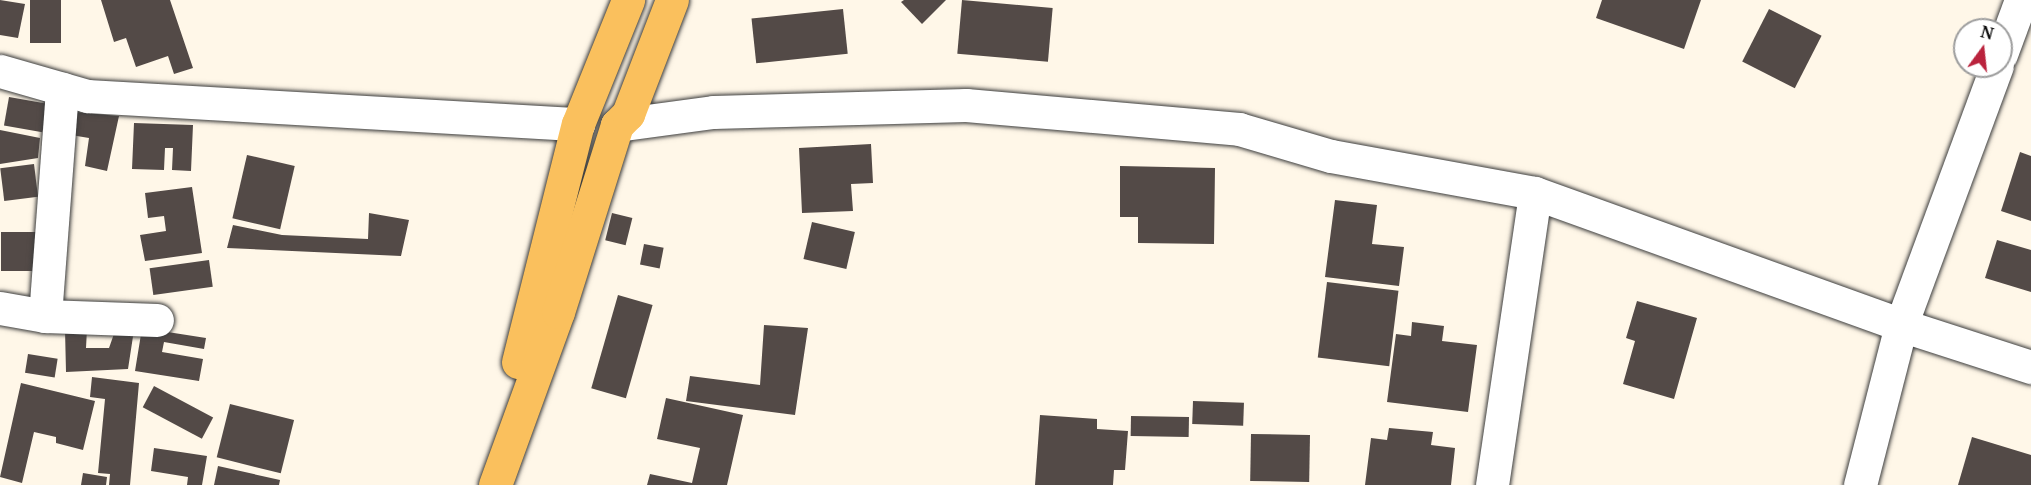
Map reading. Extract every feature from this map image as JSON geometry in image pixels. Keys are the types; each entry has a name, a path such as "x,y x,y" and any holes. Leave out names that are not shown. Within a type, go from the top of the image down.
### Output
{"main road":[{"path":"475,485 527,334 579,124 628,0"},
{"path":"495,485 558,312 617,125 628,114 672,0"}],"street":[{"path":"2013,22 2021,0"},
{"path":"0,71 87,96 579,124"},
{"path":"1860,485 1901,324 1992,78"},
{"path":"45,316 62,89"},
{"path":"617,125 713,112 966,105 1239,129 1331,156 1534,193 1901,324 2031,367"},
{"path":"1492,485 1534,193"},
{"path":"0,308 45,316 157,320"}],"building":[{"path":"0,0 25,4 18,38 0,35"},
{"path":"30,0 61,0 61,43 30,43"},
{"path":"101,0 170,0 193,68 174,74 168,56 136,67 126,38 114,42"},
{"path":"904,0 946,0 922,24 901,2"},
{"path":"962,0 1053,8 1048,62 957,54"},
{"path":"1602,0 1701,0 1684,49 1596,18"},
{"path":"843,9 848,54 756,63 752,19"},
{"path":"1769,9 1822,36 1795,88 1742,62"},
{"path":"9,97 47,104 42,132 4,126"},
{"path":"75,112 119,116 107,171 85,166 89,138 71,135"},
{"path":"134,123 193,125 191,171 172,170 173,148 165,148 164,170 132,169"},
{"path":"0,130 40,138 38,158 0,164"},
{"path":"871,144 873,183 851,184 853,211 802,213 799,148"},
{"path":"2020,152 2031,156 2031,221 2001,211"},
{"path":"247,155 295,166 280,229 232,218"},
{"path":"34,164 38,197 4,201 0,168"},
{"path":"1120,166 1215,168 1214,244 1138,243 1138,217 1120,217"},
{"path":"192,187 202,253 145,261 140,235 166,231 164,216 148,218 145,193"},
{"path":"1335,200 1377,205 1372,244 1404,247 1399,286 1325,277"},
{"path":"369,213 409,220 401,256 227,248 233,225 282,235 368,239"},
{"path":"612,213 632,218 626,245 605,240"},
{"path":"812,222 855,232 846,269 803,259"},
{"path":"1,232 36,232 36,271 1,271"},
{"path":"1997,240 2031,250 2031,292 1985,278"},
{"path":"644,244 664,248 660,268 640,265"},
{"path":"209,260 213,287 153,295 150,268"},
{"path":"1327,282 1398,291 1389,366 1318,357"},
{"path":"618,295 653,305 626,398 591,388"},
{"path":"1637,301 1697,318 1674,399 1623,384 1635,341 1626,338"},
{"path":"1412,322 1444,326 1442,341 1477,345 1468,412 1387,402 1396,334 1411,336"},
{"path":"764,325 808,328 795,415 686,401 690,376 760,385"},
{"path":"142,328 206,338 204,349 164,342 162,352 203,359 199,381 135,371"},
{"path":"87,329 86,348 109,348 115,331 134,330 128,369 66,372 65,330"},
{"path":"28,354 58,359 55,377 25,373"},
{"path":"92,377 139,383 130,485 109,485 110,474 98,473 105,399 90,397"},
{"path":"21,383 95,401 83,450 56,443 56,437 34,432 22,483 0,477"},
{"path":"154,386 213,417 202,439 143,407"},
{"path":"666,398 743,415 727,485 647,485 650,474 692,483 700,448 657,439"},
{"path":"1193,401 1244,403 1243,426 1192,424"},
{"path":"230,404 294,420 281,473 217,457"},
{"path":"1040,415 1097,419 1097,429 1128,431 1125,470 1114,470 1113,485 1035,485"},
{"path":"1131,416 1189,417 1189,437 1131,436"},
{"path":"1389,428 1433,432 1431,445 1455,448 1451,485 1365,485 1371,438 1387,440"},
{"path":"1251,434 1310,435 1309,482 1250,481"},
{"path":"1972,437 2031,455 2031,485 1958,485"},
{"path":"154,448 207,456 202,485 187,485 188,477 151,471"},
{"path":"218,466 280,480 279,485 214,485"},
{"path":"83,473 107,477 106,485 81,485"}]}
